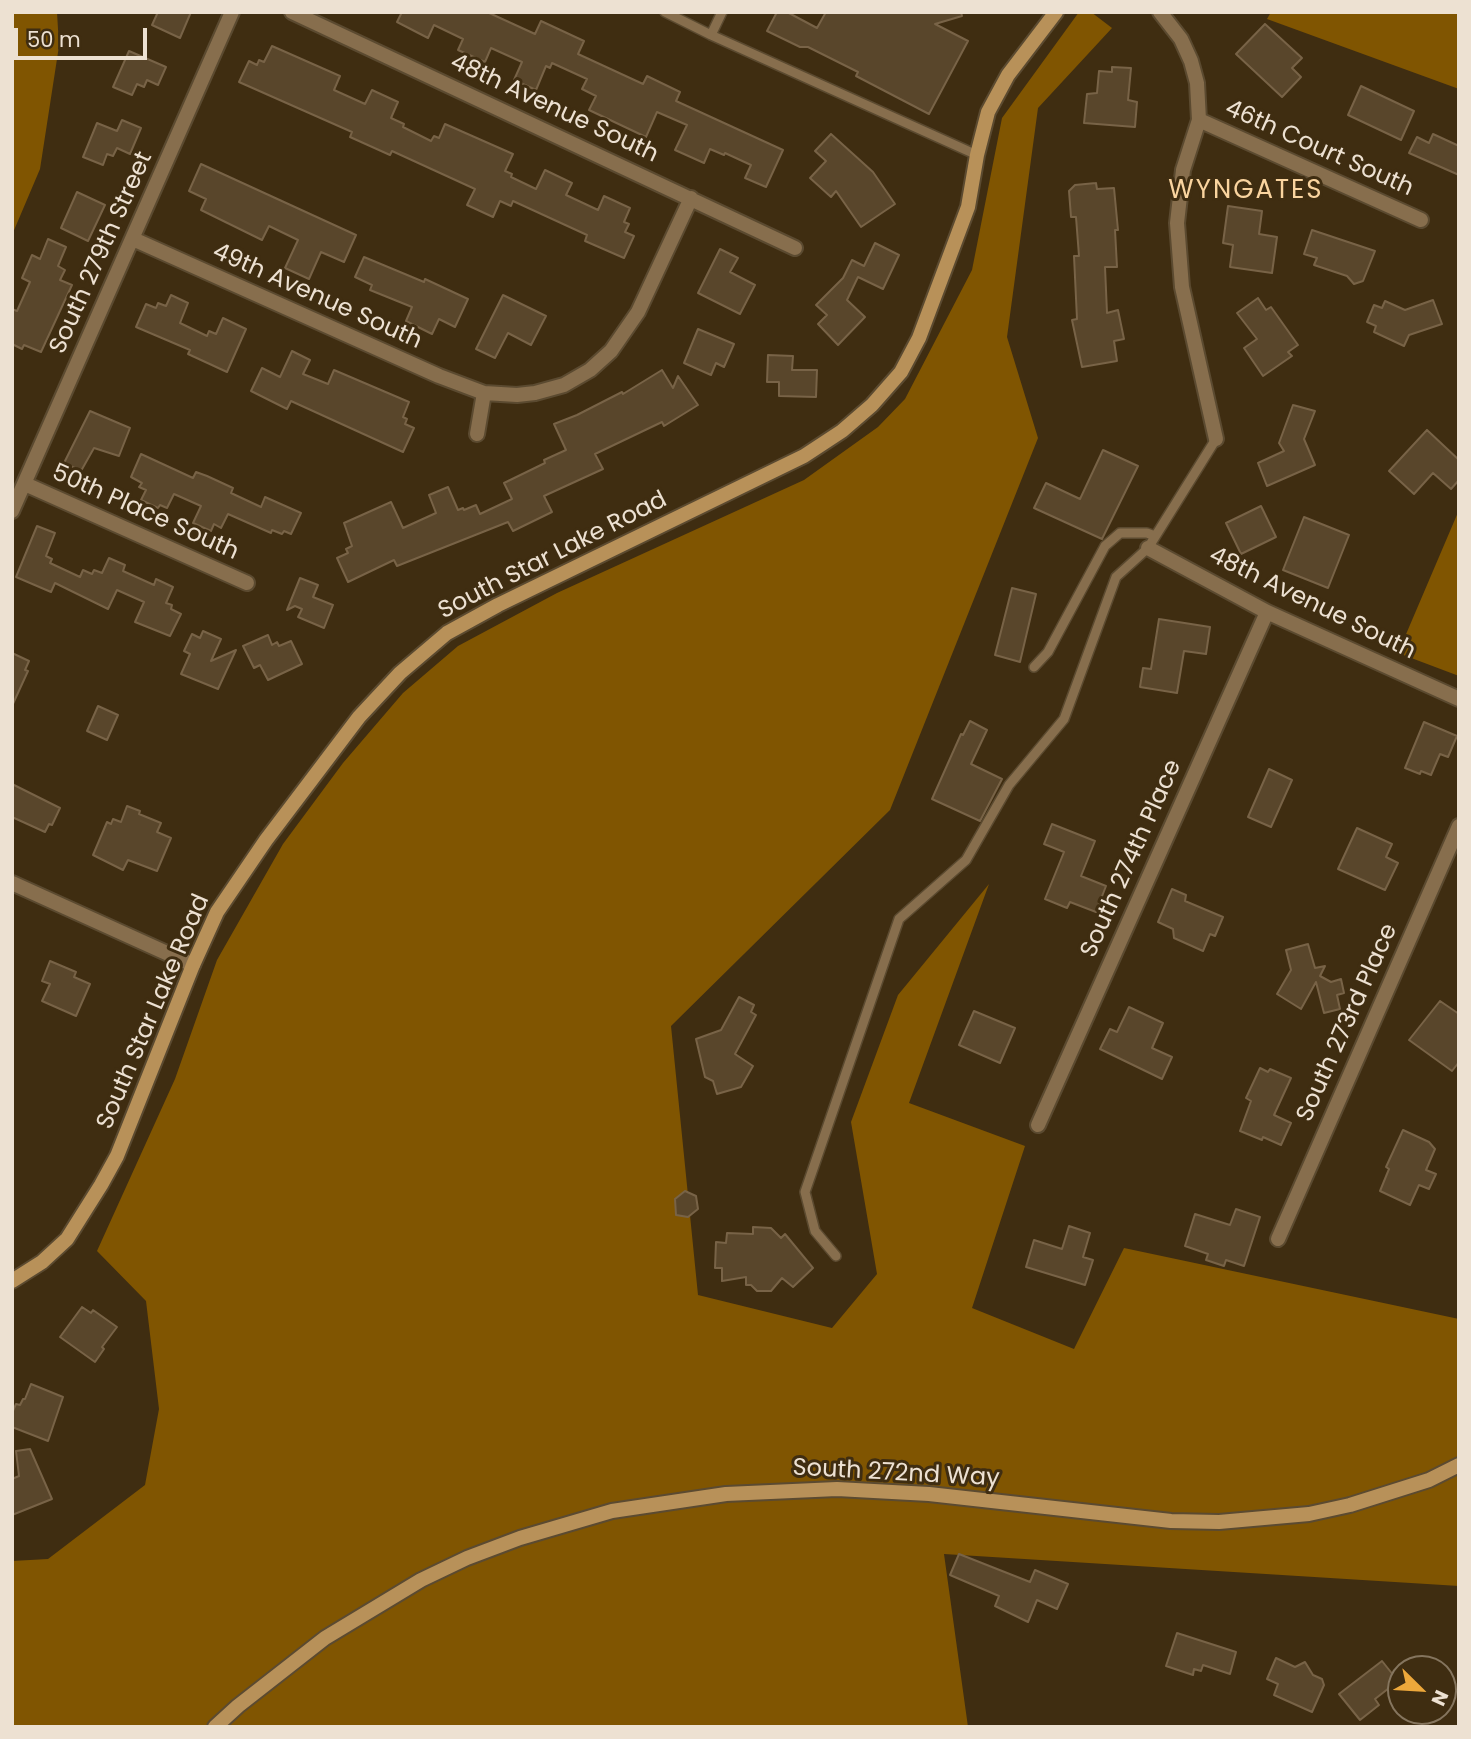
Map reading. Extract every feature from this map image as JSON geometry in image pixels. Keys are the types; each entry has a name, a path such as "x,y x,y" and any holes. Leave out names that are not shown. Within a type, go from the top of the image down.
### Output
{"street":[{"name":"South 279th Street","path":"12,511 232,12"},
{"name":"48th Avenue South","path":"292,12 795,248"},
{"name":"South Star Lake Road","path":"12,1281 41,1262 67,1239 102,1185 117,1156 193,965 217,912 266,839 359,717 400,673 447,633 804,456 842,431 872,405 901,372 919,338 968,207 988,112 1008,75 1056,12"},
{"path":"1160,12 1181,39 1197,83 1199,120 1183,170 1177,223 1182,287 1216,439"},
{"name":"46th Court South","path":"1199,120 1421,220"},
{"name":"49th Avenue South","path":"133,239 390,356 484,393 517,395 551,390 590,370 622,338 638,312 691,198"},
{"path":"477,434 484,393"},
{"name":"50th Place South","path":"25,484 247,583"},
{"name":"48th Avenue South","path":"1151,542 1268,612 1459,699"},
{"name":"South 274th Place","path":"1038,1125 1268,612"},
{"name":"South 273rd Place","path":"1278,1239 1459,826"},
{"path":"12,883 193,965"},
{"name":"South 272nd Way","path":"215,1727 325,1638 421,1580 467,1558 520,1538 612,1511 726,1494 837,1489 929,1494 1171,1521 1219,1522 1309,1514 1350,1505 1429,1480 1459,1465"}],"lane":[{"path":"665,12 977,155"},
{"path":"712,35 722,12"},
{"path":"836,1256 815,1231 805,1192 899,919 966,860 1009,785 1065,719 1116,577 1151,542 1216,439"},
{"path":"1034,667 1048,652 1105,546 1120,533 1147,533 1151,542"}],"shaded area":[{"path":"12,12 57,12 59,46 40,169 12,235"},
{"path":"1079,12 1091,12 1112,28 1038,108 1007,337 1038,438 890,810 671,1026 698,1295 832,1328 877,1274 851,1122 898,995 989,884 909,1103 1025,1146 972,1308 1074,1349 1124,1248 1459,1319 1459,1586 944,1554 968,1727 12,1727 12,1561 48,1559 145,1485 159,1409 146,1301 97,1251 175,1079 217,960 283,844 343,763 403,693 458,646 557,593 804,480 878,427 905,399 972,270 1002,118"},
{"path":"1271,12 1459,12 1459,89 1267,19"},
{"path":"1459,510 1459,676 1398,653"}],"building":[{"path":"158,12 191,12 180,38 152,25"},
{"path":"402,12 487,12 535,34 541,21 584,41 578,54 643,84 647,76 680,92 676,101 783,150 766,187 745,178 751,165 725,153 724,155 710,149 704,163 675,150 687,125 657,112 646,137 589,110 596,96 582,89 587,79 552,63 550,68 546,66 536,90 514,80 522,62 491,48 485,62 458,50 463,39 434,25 428,38 397,22"},
{"path":"777,12 787,12 817,28 826,12 961,12 962,16 935,24 968,41 929,114 856,76 858,72 808,47 800,47 767,31"},
{"path":"1265,24 1302,58 1292,68 1301,77 1282,97 1236,54"},
{"path":"272,46 340,76 334,90 365,104 372,90 398,102 391,118 431,141 434,136 439,138 445,124 513,154 505,171 512,174 511,177 536,189 545,170 572,183 566,195 598,210 604,196 630,208 624,222 629,224 625,232 634,236 624,258 585,241 587,235 513,201 511,206 500,201 493,217 467,205 475,189 392,151 390,155 350,137 352,132 239,82 249,61 257,65 259,60 264,62"},
{"path":"129,51 166,67 158,85 147,80 144,87 137,84 132,95 113,87"},
{"path":"1112,67 1131,68 1128,100 1137,102 1135,127 1084,123 1087,94 1097,93 1099,71 1112,72"},
{"path":"1361,86 1414,111 1401,140 1348,115"},
{"path":"122,120 141,128 130,154 117,148 113,156 107,154 103,165 83,157 97,123 117,131"},
{"path":"831,134 873,172 895,204 861,227 836,191 831,197 810,178 826,161 815,151"},
{"path":"1433,134 1459,146 1459,175 1409,153 1417,137 1429,143"},
{"path":"201,164 356,235 344,262 321,252 309,279 285,268 298,240 269,226 262,240 201,210 206,199 189,191"},
{"path":"1096,183 1097,189 1114,188 1118,230 1115,230 1117,267 1105,267 1107,313 1118,310 1124,339 1114,341 1117,361 1082,367 1072,320 1077,319 1074,256 1079,256 1076,217 1071,217 1069,191 1075,185"},
{"path":"77,192 105,205 88,241 61,228"},
{"path":"1228,206 1262,211 1259,234 1277,237 1272,273 1230,267 1233,245 1223,243"},
{"path":"1312,230 1375,251 1363,281 1354,284 1347,276 1314,265 1317,258 1304,254"},
{"path":"48,239 66,247 58,266 65,270 60,280 72,285 41,352 24,345 22,349 12,344 12,309 17,311 30,282 22,278 32,255 40,259"},
{"path":"875,243 899,255 883,289 858,277 847,300 865,317 838,345 818,324 827,315 816,305 843,278 852,260 864,266"},
{"path":"720,249 738,258 730,272 755,285 740,314 698,293"},
{"path":"364,257 424,282 425,279 468,299 455,327 439,319 432,334 406,321 412,307 370,290 372,285 355,277"},
{"path":"171,295 188,303 180,323 207,336 209,331 216,334 223,318 246,329 227,372 188,354 190,350 136,327 146,304 156,308 158,303 166,306"},
{"path":"503,295 546,316 531,345 508,333 495,358 476,349"},
{"path":"1258,298 1266,310 1271,307 1298,345 1288,352 1292,356 1263,376 1244,348 1257,339 1237,313"},
{"path":"1433,300 1442,324 1409,335 1404,346 1374,332 1376,326 1367,322 1374,305 1382,308 1385,301 1405,310"},
{"path":"698,329 734,344 724,367 716,363 711,375 684,363"},
{"path":"292,351 310,360 303,374 328,384 334,370 409,402 403,417 407,419 405,424 414,428 403,452 291,401 287,409 251,391 262,368 280,377"},
{"path":"768,355 793,356 792,370 817,370 816,397 779,396 779,382 767,382"},
{"path":"662,370 673,388 678,376 698,405 664,426 662,422 595,454 603,469 544,496 552,512 513,531 508,522 397,566 394,560 348,582 337,558 348,553 346,549 352,546 344,523 391,502 403,528 436,513 429,495 448,487 458,510 476,505 480,514 512,499 504,483 566,450 554,424 622,392 623,394"},
{"path":"1293,405 1315,411 1304,439 1315,465 1267,486 1258,463 1284,451 1279,443"},
{"path":"90,411 130,428 119,456 94,448 81,471 64,463"},
{"path":"1427,430 1459,460 1459,480 1451,489 1433,473 1414,494 1389,471"},
{"path":"1103,450 1138,466 1102,539 1034,508 1046,483 1080,499"},
{"path":"141,454 193,478 196,472 207,476 233,488 231,493 261,507 265,497 301,513 291,534 272,530 271,533 228,514 221,528 214,524 211,531 193,523 201,506 174,494 167,508 160,505 158,508 141,500 146,490 139,487 142,483 131,477"},
{"path":"1261,506 1276,537 1241,554 1226,523"},
{"path":"1304,517 1349,535 1328,588 1283,570"},
{"path":"37,526 55,533 46,556 52,559 50,563 80,577 83,570 92,574 94,570 102,573 109,558 125,565 123,571 154,585 156,579 173,587 166,603 181,614 170,636 135,622 144,602 117,590 108,609 55,583 51,592 16,577"},
{"path":"300,578 318,585 313,597 333,605 324,628 298,617 302,609 295,606 287,610"},
{"path":"1012,588 1036,594 1020,662 995,655"},
{"path":"1159,619 1210,627 1206,654 1184,651 1177,693 1140,687 1143,668 1151,669"},
{"path":"203,631 221,639 211,661 236,650 218,689 181,674 190,654 184,651 192,634 200,638"},
{"path":"268,635 272,645 277,642 279,646 291,641 302,664 268,680 260,665 254,668 243,646"},
{"path":"12,653 29,661 25,670 28,671 12,706"},
{"path":"98,706 118,715 107,740 87,731"},
{"path":"970,721 987,730 971,764 1002,779 980,821 932,799 961,734 963,735"},
{"path":"1424,722 1457,736 1448,757 1440,754 1431,775 1405,768"},
{"path":"1269,769 1292,780 1271,827 1248,817"},
{"path":"12,784 60,808 52,825 49,824 45,832 12,817"},
{"path":"127,806 161,823 157,832 171,838 157,871 128,860 123,870 93,855 107,822 111,824 113,819 121,822"},
{"path":"1052,824 1095,841 1081,876 1106,886 1096,912 1070,902 1067,908 1045,899 1064,852 1044,844"},
{"path":"1357,828 1392,844 1386,857 1398,863 1385,890 1338,869"},
{"path":"1172,889 1186,895 1185,901 1223,917 1215,936 1210,934 1203,951 1174,938 1173,929 1158,922"},
{"path":"1308,944 1315,968 1325,966 1320,976 1331,982 1341,979 1344,993 1337,995 1340,1009 1324,1013 1316,982 1301,1009 1277,994 1291,970 1286,950"},
{"path":"50,961 76,972 74,977 90,984 76,1016 42,1001 50,984 42,981"},
{"path":"739,997 754,1005 751,1012 756,1015 735,1054 753,1066 741,1087 717,1094 713,1081 705,1077 696,1039 721,1030"},
{"path":"1440,1001 1459,1014 1459,1062 1452,1071 1409,1040"},
{"path":"1129,1007 1163,1023 1152,1048 1172,1057 1162,1079 1100,1049 1110,1029 1117,1032"},
{"path":"974,1011 1015,1028 1000,1063 959,1045"},
{"path":"1260,1068 1268,1072 1270,1069 1291,1078 1274,1115 1291,1123 1281,1145 1240,1131 1251,1101 1246,1098"},
{"path":"1403,1130 1429,1142 1435,1149 1426,1170 1436,1174 1429,1189 1419,1185 1410,1205 1380,1191 1389,1169 1386,1167"},
{"path":"685,1191 696,1196 698,1209 688,1217 676,1215 675,1199"},
{"path":"1236,1209 1260,1217 1244,1266 1226,1260 1224,1266 1206,1260 1208,1254 1185,1246 1195,1214 1230,1225"},
{"path":"1069,1226 1090,1233 1083,1257 1093,1260 1085,1285 1026,1267 1034,1240 1062,1249"},
{"path":"753,1227 771,1228 781,1238 785,1234 813,1268 793,1287 782,1278 771,1291 757,1291 751,1285 746,1285 746,1277 722,1281 722,1268 715,1268 716,1242 726,1243 727,1233 753,1234"},
{"path":"82,1307 91,1313 93,1310 117,1327 95,1362 60,1337"},
{"path":"31,1384 63,1397 48,1441 12,1427 12,1413 16,1404 20,1405 25,1399"},
{"path":"30,1449 52,1499 12,1515 12,1479 19,1476 16,1451"},
{"path":"959,1554 1030,1582 1035,1570 1068,1584 1057,1609 1037,1600 1028,1622 995,1606 999,1596 950,1575"},
{"path":"1177,1633 1236,1652 1230,1674 1203,1665 1201,1671 1194,1669 1193,1675 1166,1666"},
{"path":"1276,1658 1295,1667 1305,1662 1313,1675 1322,1679 1324,1685 1312,1712 1274,1695 1278,1684 1267,1679"},
{"path":"1382,1661 1387,1667 1387,1690 1375,1699 1379,1705 1360,1720 1339,1694"}],"district":[{"name":"WYNGATES","path":"1246,191"}]}
